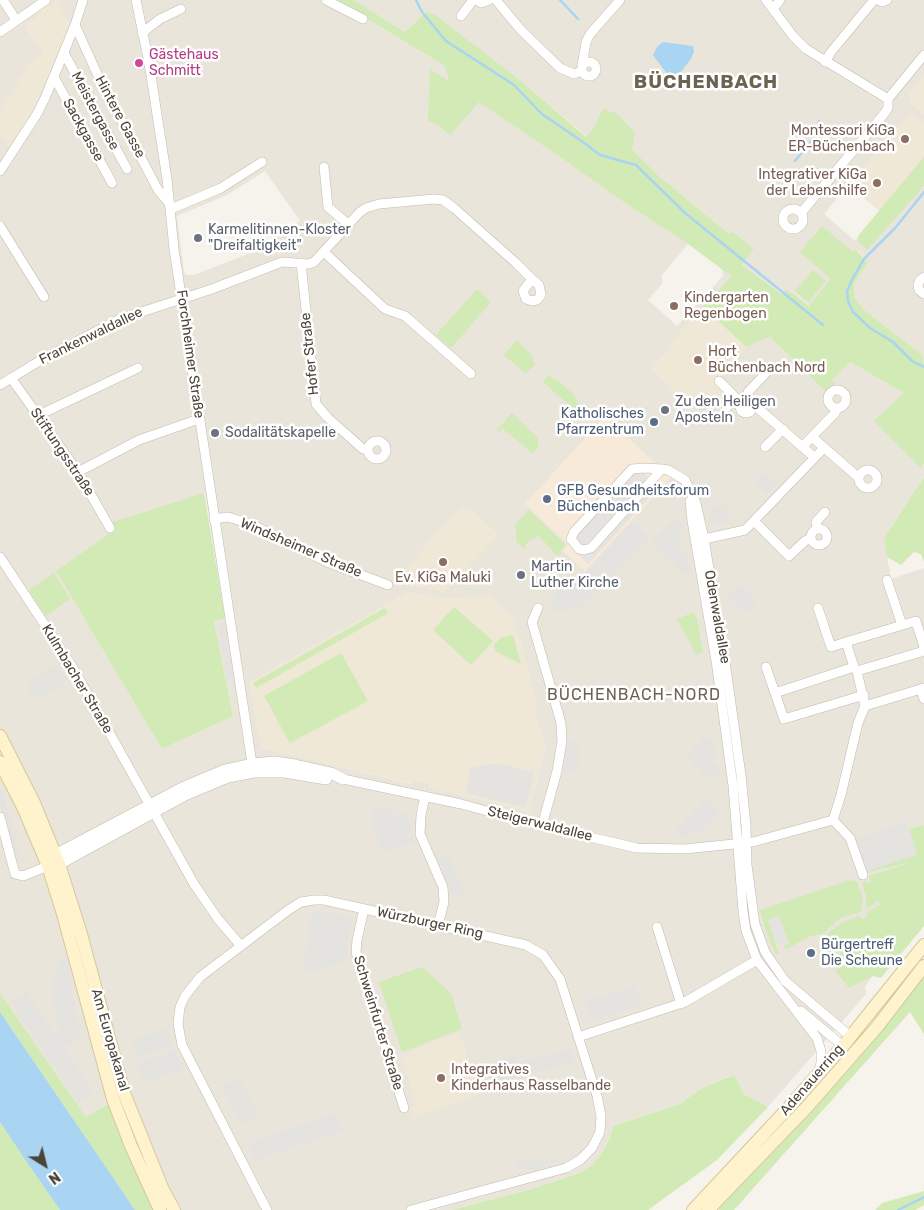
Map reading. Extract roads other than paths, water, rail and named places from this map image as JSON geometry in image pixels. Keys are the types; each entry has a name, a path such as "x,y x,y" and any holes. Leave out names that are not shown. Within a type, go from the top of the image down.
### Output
{"main road":[{"name":"Am Europakanal","path":"0,736 24,782 81,934 124,1093 163,1190 174,1210"},
{"name":"Am Europakanal","path":"0,762 54,862 63,914 113,1099 131,1146 160,1210"},
{"name":"Adenauerring","path":"692,1210 790,1106 924,945"},
{"name":"Adenauerring","path":"708,1210 807,1107 877,1027 924,966"},
{"path":"846,1041 857,1050"}],"street":[{"path":"3,0 16,20"},
{"path":"0,32 46,0"},
{"path":"0,171 37,114 64,53 83,0"},
{"name":"Forchheimer Straße","path":"136,0 149,64 171,206 174,249 253,768"},
{"path":"326,0 363,19"},
{"path":"461,16 474,0 481,3 489,0"},
{"path":"496,0 521,30 560,68 574,74 582,68 586,42 590,34 618,1"},
{"path":"766,0 806,49 888,99"},
{"path":"773,9 780,0"},
{"path":"825,62 831,52 876,0 882,2 887,0"},
{"path":"142,33 160,19 181,9"},
{"name":"Hintere Gasse","path":"75,25 99,78 158,190 171,206"},
{"name":"Meistergasse","path":"64,53 127,169"},
{"path":"801,213 884,114 888,108 888,99 924,55"},
{"name":"Sackgasse","path":"54,77 112,183"},
{"path":"171,206 220,188 262,162"},
{"path":"324,167 328,207 349,225"},
{"path":"301,263 314,262 366,208 378,204 434,199 443,200 450,204 532,279"},
{"path":"0,226 44,297"},
{"path":"324,252 385,309 405,316 471,374"},
{"name":"Frankenwaldallee","path":"0,385 71,343 112,323 282,262 301,263"},
{"name":"Hofer Straße","path":"301,263 316,404 320,410 363,449 368,449"},
{"path":"924,277 918,285 919,290 924,294"},
{"path":"39,415 138,368"},
{"path":"726,408 744,401 748,392 767,372"},
{"name":"Stiftungsstraße","path":"10,378 39,415 78,472 110,528"},
{"path":"719,381 783,429 814,458"},
{"path":"802,447 836,413 837,408"},
{"path":"78,472 139,440 199,419"},
{"path":"765,447 783,429"},
{"path":"812,437 859,478"},
{"path":"700,540 745,530 824,448"},
{"name":"Odenwaldallee","path":"662,470 595,544 584,550 575,546 571,539 574,532 632,469 662,470 674,472 685,480 690,489 696,504 700,540 727,675 741,775 743,910 746,931 757,960 817,1038 821,1051 821,1063 818,1073"},
{"path":"818,529 816,522 825,512"},
{"name":"Windsheimer Straße","path":"214,519 228,517 251,524 327,562 388,584"},
{"path":"754,522 789,556 805,540 811,538"},
{"path":"811,538 812,533 818,529"},
{"path":"811,538 815,544 820,545 825,542 826,532 818,529"},
{"name":"Kulmbacher Straße","path":"0,557 72,666 194,884 218,919 241,946"},
{"path":"887,580 902,625"},
{"path":"538,608 532,622 560,723 562,741 558,771 542,826"},
{"path":"775,693 924,649 916,621 831,647 818,608"},
{"path":"846,642 864,695 865,706 858,723 832,820 850,838 863,876"},
{"path":"766,667 784,719 864,695"},
{"path":"865,706 922,688 924,699"},
{"name":"Steigerwaldallee","path":"54,862 204,778 225,770 253,768 275,762 295,764 331,773 343,779 425,796 637,848 685,849 743,844 832,820"},
{"path":"425,796 420,834 442,887 444,902 438,925"},
{"path":"0,817 15,874 24,876 54,862"},
{"name":"Odenwaldallee","path":"743,844 754,924 765,952 785,981 846,1041"},
{"name":"Würzburger Ring","path":"267,1210 182,1045 178,1024 180,1007 185,996 200,977 301,902 314,900 324,900 526,944 543,956 560,979 597,1096 601,1116 600,1132 592,1148 580,1160 566,1168 411,1210"},
{"name":"Schweinfurter Straße","path":"364,909 356,952 358,963 404,1108"},
{"path":"657,927 681,1004"},
{"path":"578,1037 681,1004 757,960"},
{"name":"Odenwaldallee","path":"786,997 846,1041"}],"water":[{"path":"663,42 693,46 694,52 691,59 675,79 668,75 653,55 657,47"},
{"path":"0,1012 135,1210 60,1210 26,1161 0,1122"}],"waterway":[{"path":"416,0 422,12 446,41 514,85 542,114 600,155 636,165 685,213 823,325"},
{"path":"560,0 578,19"},
{"path":"795,161 818,133 819,121"},
{"path":"924,192 896,227 864,259 847,291 848,301 853,312 870,328 893,342 912,361 924,367"},
{"path":"898,1210 924,1197"}],"place":[{"name":"Gästehaus Schmitt","path":"139,63"},
{"name":"Montessori KiGa ER-Büchenbach","path":"905,139"},
{"name":"Integrativer KiGa der Lebenshilfe","path":"877,183"},
{"name":"Karmelitinnen-Kloster \"Dreifaltigkeit\"","path":"198,238"},
{"name":"Kindergarten Regenbogen","path":"674,306"},
{"name":"Hort Büchenbach Nord","path":"698,360"},
{"name":"Zu den Heiligen Aposteln","path":"665,410"},
{"name":"Katholisches Pfarrzentrum","path":"654,422"},
{"name":"Sodalitätskapelle","path":"215,433"},
{"name":"GFB Gesundheitsforum Büchenbach","path":"547,499"},
{"name":"Ev. KiGa Maluki","path":"443,562"},
{"name":"Martin Luther Kirche","path":"521,575"},
{"name":"Bürgertreff Die Scheune","path":"811,953"},
{"name":"Integratives Kinderhaus Rasselbande","path":"441,1078"}],"district":[{"name":"BÜCHENBACH","path":"706,83"},
{"name":"BÜCHENBACH-NORD","path":"634,695"}]}
